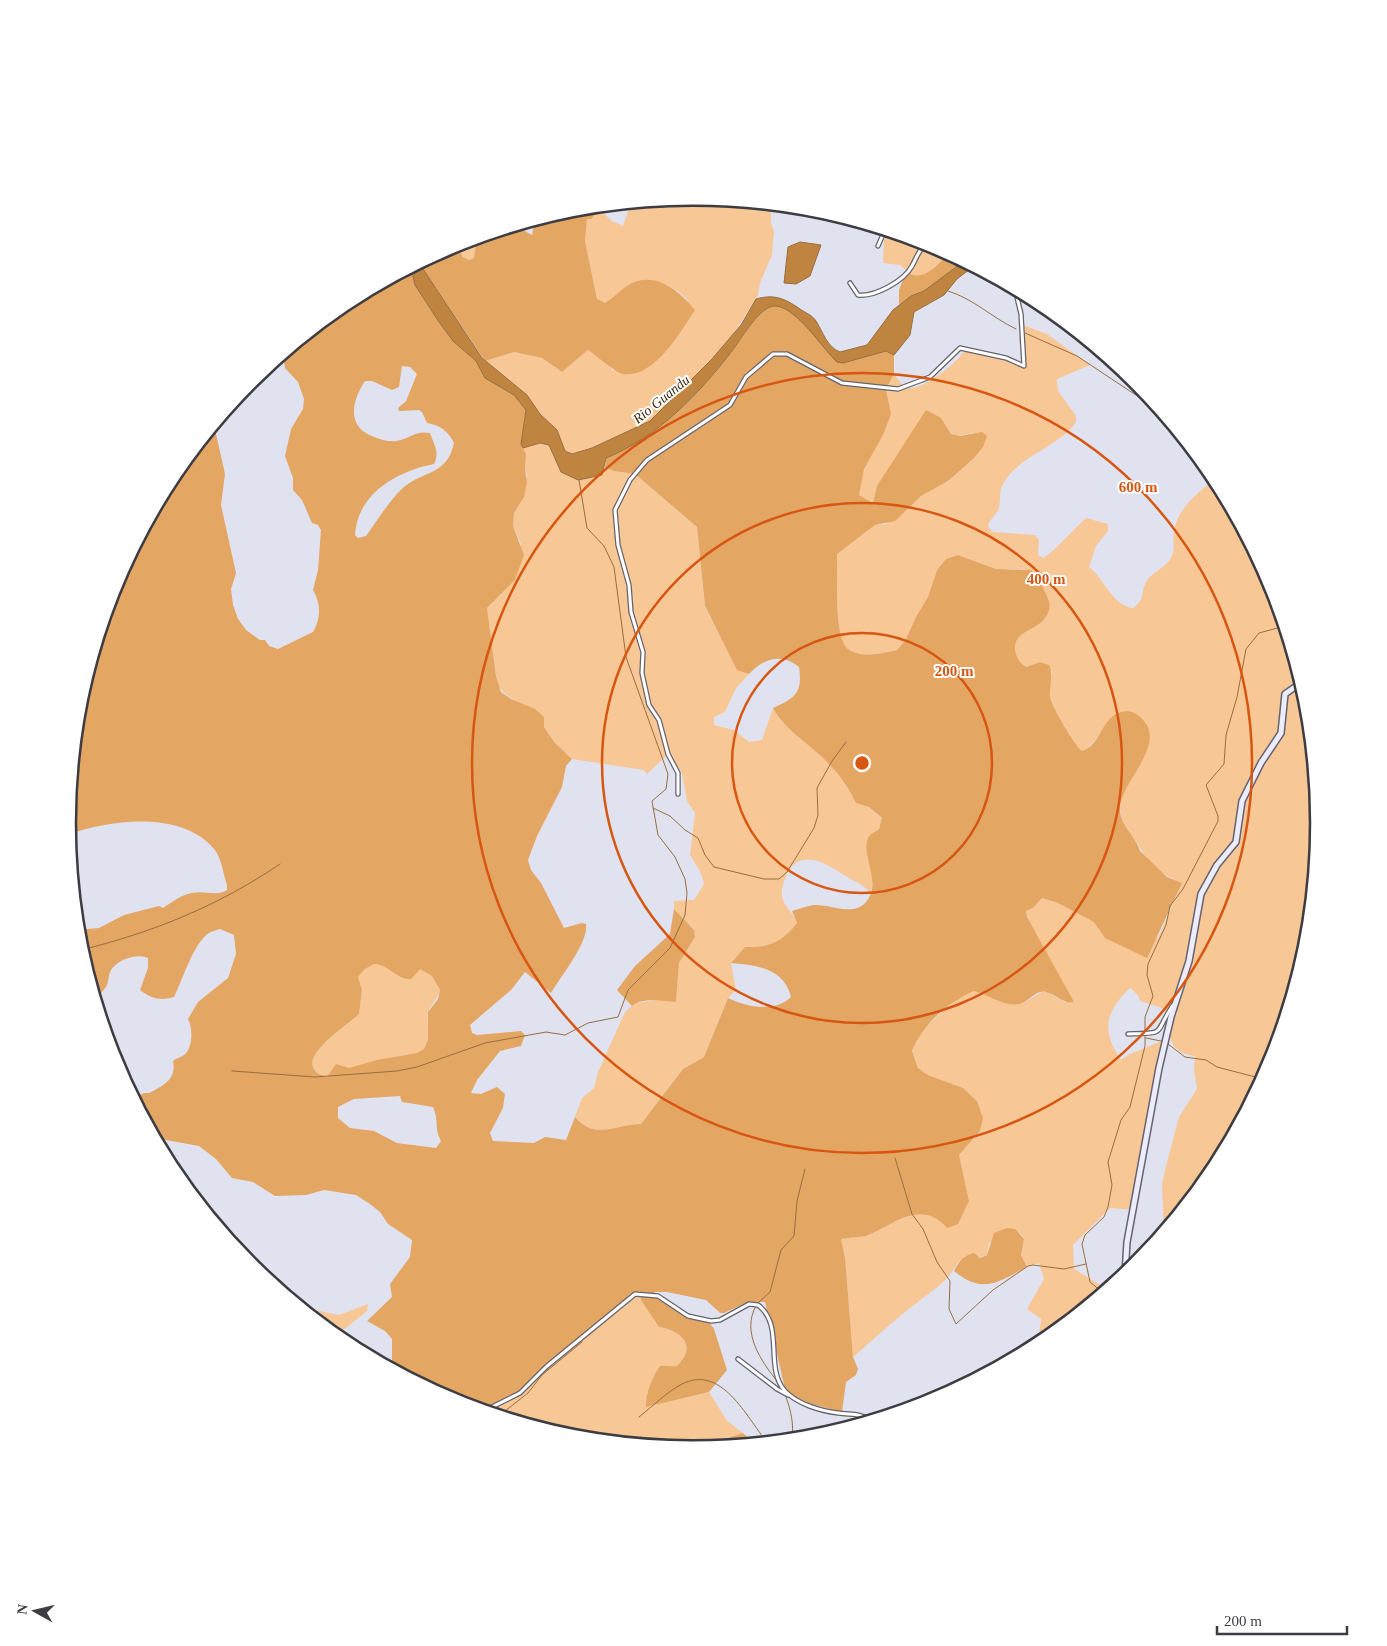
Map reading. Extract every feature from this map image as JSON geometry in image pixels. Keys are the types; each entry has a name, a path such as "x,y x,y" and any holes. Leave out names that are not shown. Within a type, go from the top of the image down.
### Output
{"main road":[{"path":"1126,1263 1127,1242 1158,1068 1175,1002 1189,961 1198,906 1204,885 1216,865 1236,842 1242,800 1261,763 1281,733 1285,694 1295,687"}],"street":[{"path":"878,246 882,236"},
{"path":"850,284 858,295 870,295 912,268 920,250"},
{"path":"678,794 678,773 668,754 659,720 649,705 642,673 643,652 631,612 629,585 618,545 615,510 630,480 650,458 730,405 746,377 773,354 787,354 842,383 896,389 930,377 960,348 1006,358 1024,366 1021,317 1017,298"},
{"path":"1128,1034 1148,1035 1158,1032 1175,1002"},
{"path":"493,1406 516,1396 546,1367 606,1320 632,1295 643,1293 658,1296 688,1316 711,1321 720,1320 749,1304 758,1305 764,1310 771,1324 779,1380 784,1390 794,1398"},
{"path":"738,1359 777,1389 794,1398 820,1409 863,1416"}],"shaded area":[{"path":"694,206 771,211 771,223 774,231 772,255 760,283 758,295 733,335 678,395 650,421 592,448 572,454 565,451 557,430 540,414 527,395 485,361 514,352 542,358 562,372 588,350 606,362 613,371 688,301 677,291 662,283 646,280 628,285 613,299 600,303 597,299 585,241 587,218 603,213 612,221 623,226 629,209"},
{"path":"595,214 591,219 587,219 585,241 597,299 605,303 634,282 652,280 660,282 676,291 695,310 665,352 645,369 634,374 620,373 588,350 562,372 542,358 514,352 485,361 422,268 460,252 463,257 469,260 474,258 476,246 523,230 532,235 534,227"},
{"path":"885,237 892,239 943,259 930,272 921,276 913,276 900,265 883,263"},
{"path":"800,242 821,245 810,276 796,284 784,283 788,247"},
{"path":"476,246 474,258 469,260 463,257 460,252"},
{"path":"943,259 958,265 924,291 911,296 899,305 899,290 906,272 919,275 935,267"},
{"path":"958,265 969,270 957,279 944,295 914,312 910,335 894,355 886,351 843,363 837,362 801,321 784,308 776,306 764,310 706,383 676,413 643,438 606,458 602,475 578,480 561,472 549,445 540,443 523,448 521,444 526,410 514,395 485,378 476,361 453,341 415,285 412,273 422,268 482,358 527,395 540,414 557,430 565,451 572,454 592,448 650,421 711,360 741,325 756,299 779,298 809,314 816,321 832,347 840,352 867,345 893,310 911,296 924,291"},
{"path":"412,273 415,285 453,341 476,361 485,378 514,395 526,410 521,444 526,454 525,469 527,482 524,497 514,513 513,526 524,555 515,580 487,608 496,676 501,692 511,699 535,709 544,717 544,727 555,743 572,759 566,766 562,787 537,836 528,860 531,870 541,883 564,928 582,923 586,924 586,931 579,949 551,993 525,972 511,990 470,1025 472,1033 477,1035 521,1031 525,1035 521,1046 500,1051 477,1080 471,1093 481,1094 497,1087 505,1094 503,1108 490,1133 493,1141 534,1143 545,1137 566,1140 575,1117 583,1124 598,1130 641,1124 683,1069 704,1057 728,998 752,1006 769,1007 784,1002 791,997 787,987 776,974 759,967 731,963 745,947 768,945 786,935 797,923 792,911 814,905 855,909 866,902 871,894 872,876 866,849 867,842 870,835 879,829 882,818 869,807 856,803 834,769 785,724 773,708 796,694 800,683 799,667 786,660 772,659 760,664 749,674 737,670 705,606 697,527 635,474 614,471 605,467 606,458 643,438 677,413 707,382 752,323 765,310 777,306 795,315 826,349 843,363 886,351 894,355 894,374 886,389 891,414 884,433 864,469 859,495 873,503 877,486 926,410 941,418 951,434 960,436 982,432 987,436 983,447 973,459 948,481 921,496 895,521 875,525 837,554 838,619 843,642 848,649 866,655 897,650 905,641 928,597 937,570 946,559 958,555 996,569 1030,570 1038,578 1046,594 1049,610 1043,621 1021,635 1016,643 1015,652 1019,660 1026,667 1040,662 1049,665 1051,673 1051,701 1079,748 1082,751 1093,744 1109,719 1124,711 1139,716 1148,727 1150,738 1147,750 1122,799 1121,816 1140,851 1167,877 1182,883 1147,958 1105,938 1094,922 1058,903 1042,898 1033,908 1026,911 1027,917 1074,1002 1063,1001 1043,991 1025,1002 1010,1004 974,991 954,1002 937,1015 917,1041 912,1051 918,1068 928,1075 963,1088 977,1101 983,1118 980,1131 959,1155 969,1201 958,1224 947,1228 929,1215 920,1214 900,1219 868,1235 841,1239 845,1257 853,1357 858,1369 856,1375 846,1382 842,1412 811,1404 786,1393 765,1302 748,1302 720,1313 706,1300 667,1292 654,1292 671,1306 685,1314 706,1318 714,1329 727,1370 709,1392 646,1407 650,1385 660,1366 676,1366 679,1364 684,1357 686,1345 681,1336 671,1330 659,1327 641,1300 640,1291 630,1294 593,1333 563,1353 535,1377 525,1389 491,1406 457,1393 420,1377 392,1362 392,1339 385,1331 367,1321 392,1297 390,1284 410,1257 412,1240 388,1224 380,1212 356,1195 324,1190 306,1195 275,1196 253,1182 232,1178 216,1159 199,1146 164,1140 159,1132 140,1095 159,1088 168,1081 173,1073 173,1061 187,1052 191,1043 191,1027 188,1019 198,1002 228,978 236,954 234,935 220,929 210,932 193,953 174,997 165,999 157,998 140,990 148,968 148,958 138,956 117,964 109,974 107,985 100,994 86,929 99,928 124,915 159,906 163,908 188,894 223,892 227,890 227,885 221,861 214,849 200,837 183,828 165,823 125,822 76,832 78,783 88,703 97,663 109,625 123,587 140,550 180,480 216,433 225,474 221,505 236,573 231,589 233,605 238,619 246,630 260,640 265,640 269,646 278,649 313,632 316,627 319,606 313,590 318,570 321,530 318,525 312,523 302,500 293,490 293,478 285,456 291,429 303,409 304,399 298,382 285,368 284,362 318,333 385,288","holes":["402,366 410,367 417,374 406,401 398,408 399,411 419,410 422,412 427,423 436,425 449,435 454,443 451,453 441,467 404,487 389,503 366,536 358,538 355,535 357,520 371,496 393,479 406,472 434,464 436,460 436,448 430,433 425,432 401,440 388,441 367,434 360,429 354,415 356,398 365,381 372,381 392,390 399,387","374,964 384,966 406,979 411,979 420,969 432,976 440,990 438,999 428,1012 428,1040 424,1049 417,1053 377,1060 349,1068 336,1064 327,1077 321,1075 314,1069 312,1062 315,1055 329,1039 359,1014 362,990 358,977 365,969","400,1096 402,1102 433,1107 441,1141 436,1148 397,1143 374,1131 350,1128 338,1118 338,1107 354,1099"]},
{"path":"1023,325 1047,334 1090,365 1057,379 1058,391 1076,416 1076,422 1059,439 1028,458 1010,474 1003,484 1000,504 996,514 988,526 992,532 1035,535 1039,540 1038,555 1043,558 1086,518 1108,524 1108,531 1096,546 1089,567 1119,602 1133,608 1140,602 1144,586 1149,578 1171,558 1174,531 1179,516 1193,498 1209,484 1247,550 1264,587 1290,663 1305,742 1311,823 1305,904 1299,943 1290,983 1278,1021 1264,1059 1247,1096 1207,1166 1164,1223 1162,1183 1179,1117 1197,1089 1194,1071 1195,1056 1179,1051 1174,1046 1169,1033 1165,1009 1140,1001 1138,995 1130,988 1115,1005 1111,1014 1108,1031 1110,1040 1121,1060 1130,1054 1162,1041 1165,1042 1132,1210 1110,1208 1073,1245 1074,1269 1101,1286 1100,1287 1069,1313 1039,1334 1041,1319 1027,1309 1044,1279 1039,1263 1027,1267 1021,1255 1024,1239 1020,1233 989,1243 987,1255 958,1262 950,1275 940,1285 901,1315 853,1357 845,1257 841,1239 870,1235 885,1225 915,1214 926,1214 938,1218 969,1201 959,1155 980,1131 977,1101 963,1088 928,1075 918,1068 912,1051 919,1034 957,999 974,991 987,994 998,1001 1023,1003 1042,992 1047,992 1066,1003 1027,917 1026,911 1033,908 1042,898 1058,903 1095,922 1105,938 1158,938 1182,883 1168,876 1151,863 1122,819 1121,802 1124,791 1147,748 1148,736 1145,722 1120,712 1090,746 1082,752 1064,726 1050,698 1052,671 1040,662 1026,667 1019,661 1015,653 1016,640 1023,632 1041,621 1049,606 1025,569 996,569 958,555 946,559 937,570 928,597 905,641 897,650 866,655 859,654 848,649 843,642 840,632 837,604 837,554 875,525 886,524 921,496 948,481 973,459 974,433 956,436 948,431 944,423 873,503 859,495 864,468 888,423 889,403 886,389 894,374 905,388 921,385 948,368 967,347 1022,364 1019,338"},
{"path":"540,443 549,445 561,472 578,480 602,475 605,467 614,471 635,474 697,527 705,607 737,669 749,674 736,688 725,712 714,717 714,725 734,730 749,742 762,740 773,708 785,724 834,769 856,803 869,807 882,819 879,829 872,834 867,843 872,873 871,895 860,884 816,860 807,859 793,866 784,882 782,896 784,903 797,923 786,935 768,945 745,947 731,963 736,990 728,998 704,1057 683,1069 641,1124 606,1130 591,1128 575,1117 582,1098 594,1088 598,1072 625,1012 635,1003 658,1000 676,1001 679,963 695,937 694,930 674,909 674,901 694,900 704,884 700,871 690,855 695,813 687,801 682,773 669,753 647,774 644,770 572,759 555,743 544,727 544,718 506,695 497,683 487,608 515,580 521,544 513,526 514,513 524,497 527,475 525,469 526,454 523,448"},
{"path":"674,909 694,930 695,937 679,963 676,1002 659,1000 641,1001 632,1006 617,990 635,966 670,934"},
{"path":"374,964 384,966 406,978 411,979 420,968 432,976 440,990 428,1013 427,1043 419,1052 365,1064 327,1078 315,1071 312,1062 321,1047 359,1014 362,990 358,977 365,969"},
{"path":"1007,1228 1015,1229 1024,1239 1021,1255 1027,1267 990,1284 974,1283 954,1271 964,1257 974,1253 980,1258 987,1255 994,1233"},
{"path":"637,1290 640,1291 659,1327 671,1330 681,1336 686,1345 684,1357 679,1364 676,1366 660,1366 647,1393 650,1406 709,1392 727,1421 743,1433 721,1439 694,1440 653,1439 613,1435 534,1419 492,1406 508,1399 622,1305 630,1294"},
{"path":"368,1304 367,1311 343,1330 314,1310 339,1315"},
{"path":"743,1433 748,1438 734,1439 722,1439"}],"waterway":[{"path":"948,291 974,303 1016,329"},
{"path":"1025,333 1077,356 1141,398"},
{"path":"232,1071 315,1077 397,1071 417,1067 485,1043 546,1032 565,1035 588,1023 618,1017 628,990 670,948 685,915 687,893 685,879 675,857 658,835 652,801 666,789 668,774 626,657 614,567 604,546 587,528 579,480"},
{"path":"1098,1289 1090,1282 1082,1244 1085,1235 1104,1217 1108,1207 1112,1185 1108,1162 1121,1120 1130,1107 1145,1046 1145,1017 1153,996 1147,975 1148,964 1166,925 1170,906 1183,889 1218,821 1218,816 1206,785 1224,764 1226,735 1237,697 1246,649 1259,633 1279,628"},
{"path":"653,808 670,816 685,830 698,838 705,855 714,867 764,879 779,879 787,872 814,828 818,815 817,788 832,761 846,742"},
{"path":"89,948 134,935 185,916 233,893 280,864"},
{"path":"1146,1038 1161,1041"},
{"path":"1168,1044 1185,1057 1206,1060 1217,1067 1256,1077"},
{"path":"895,1158 912,1214 923,1229 937,1262 950,1281 949,1309 956,1324 993,1290 1028,1266 1064,1269 1086,1264"},
{"path":"758,1303 770,1292 781,1250 794,1236 797,1201 805,1169"},
{"path":"756,1306 752,1316 752,1336 759,1355 777,1381"},
{"path":"506,1410 528,1393 542,1375 582,1342"},
{"path":"639,1417 676,1387 696,1380 709,1381 721,1387 732,1396 763,1436"},
{"path":"786,1397 792,1418 793,1432"}],"water label":[{"name":"Rio Guandu","path":"661,399"}]}
